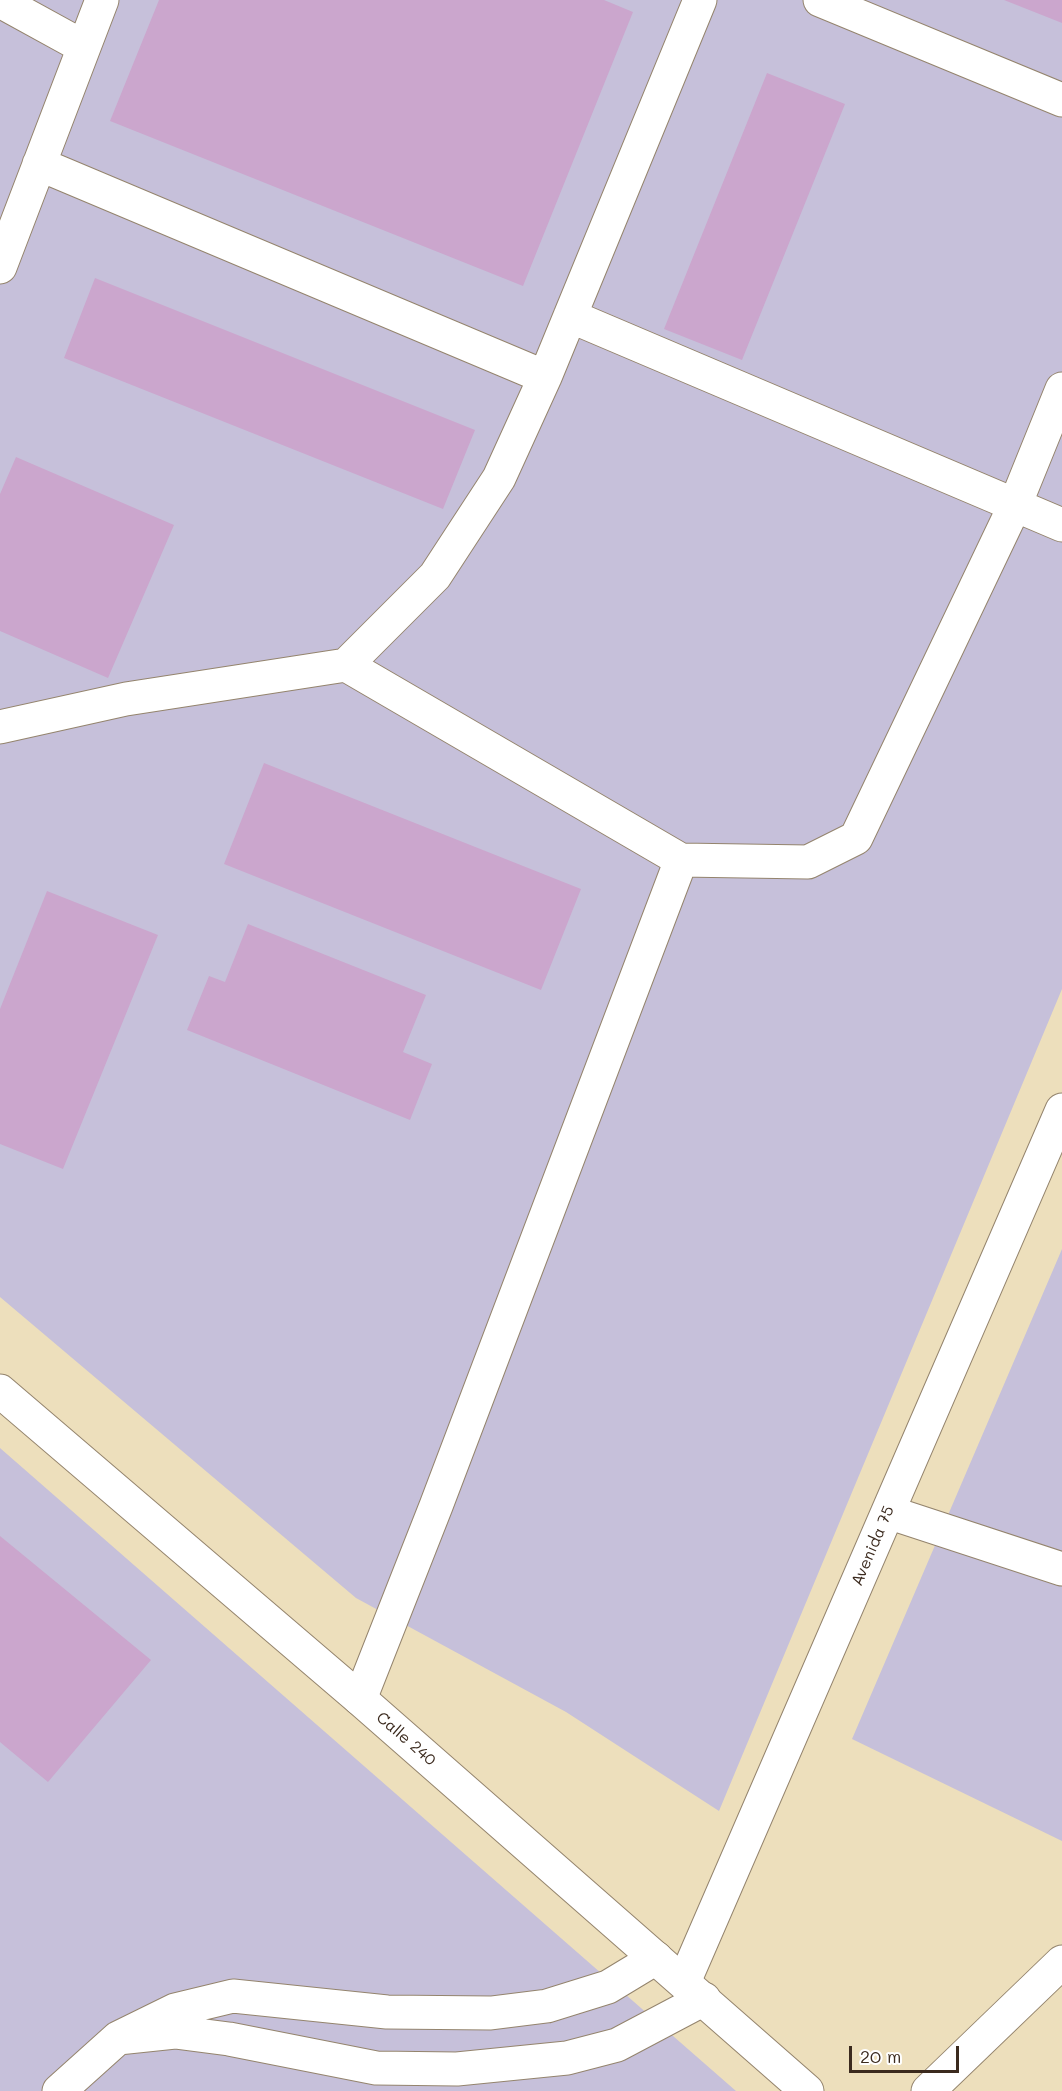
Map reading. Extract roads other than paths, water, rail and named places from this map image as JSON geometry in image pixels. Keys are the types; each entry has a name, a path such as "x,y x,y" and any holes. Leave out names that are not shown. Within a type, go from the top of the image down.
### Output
{"street":[{"path":"0,267 82,46 102,0"},
{"path":"0,727 126,699 346,665 435,576 499,478 545,377 700,0"},
{"path":"820,0 1062,100"},
{"path":"0,1 82,46"},
{"path":"39,164 545,377"},
{"path":"570,316 1062,525"},
{"path":"346,665 681,860 808,862 856,838 1015,505 1062,389"},
{"path":"360,1699 436,1506 681,860"},
{"name":"Avenida 75","path":"694,1991 888,1512 1062,1110"},
{"name":"Calle 240","path":"0,1391 360,1699 807,2091"},
{"path":"888,1512 1062,1569"},
{"path":"59,2091 118,2038 175,2010 233,1996 387,2012 491,2013 547,2006 608,1987 656,1958"},
{"path":"928,2091 1062,1962"},
{"path":"118,2038 175,2032 229,2039 376,2068 457,2069 567,2058 617,2045 694,1991"}]}
